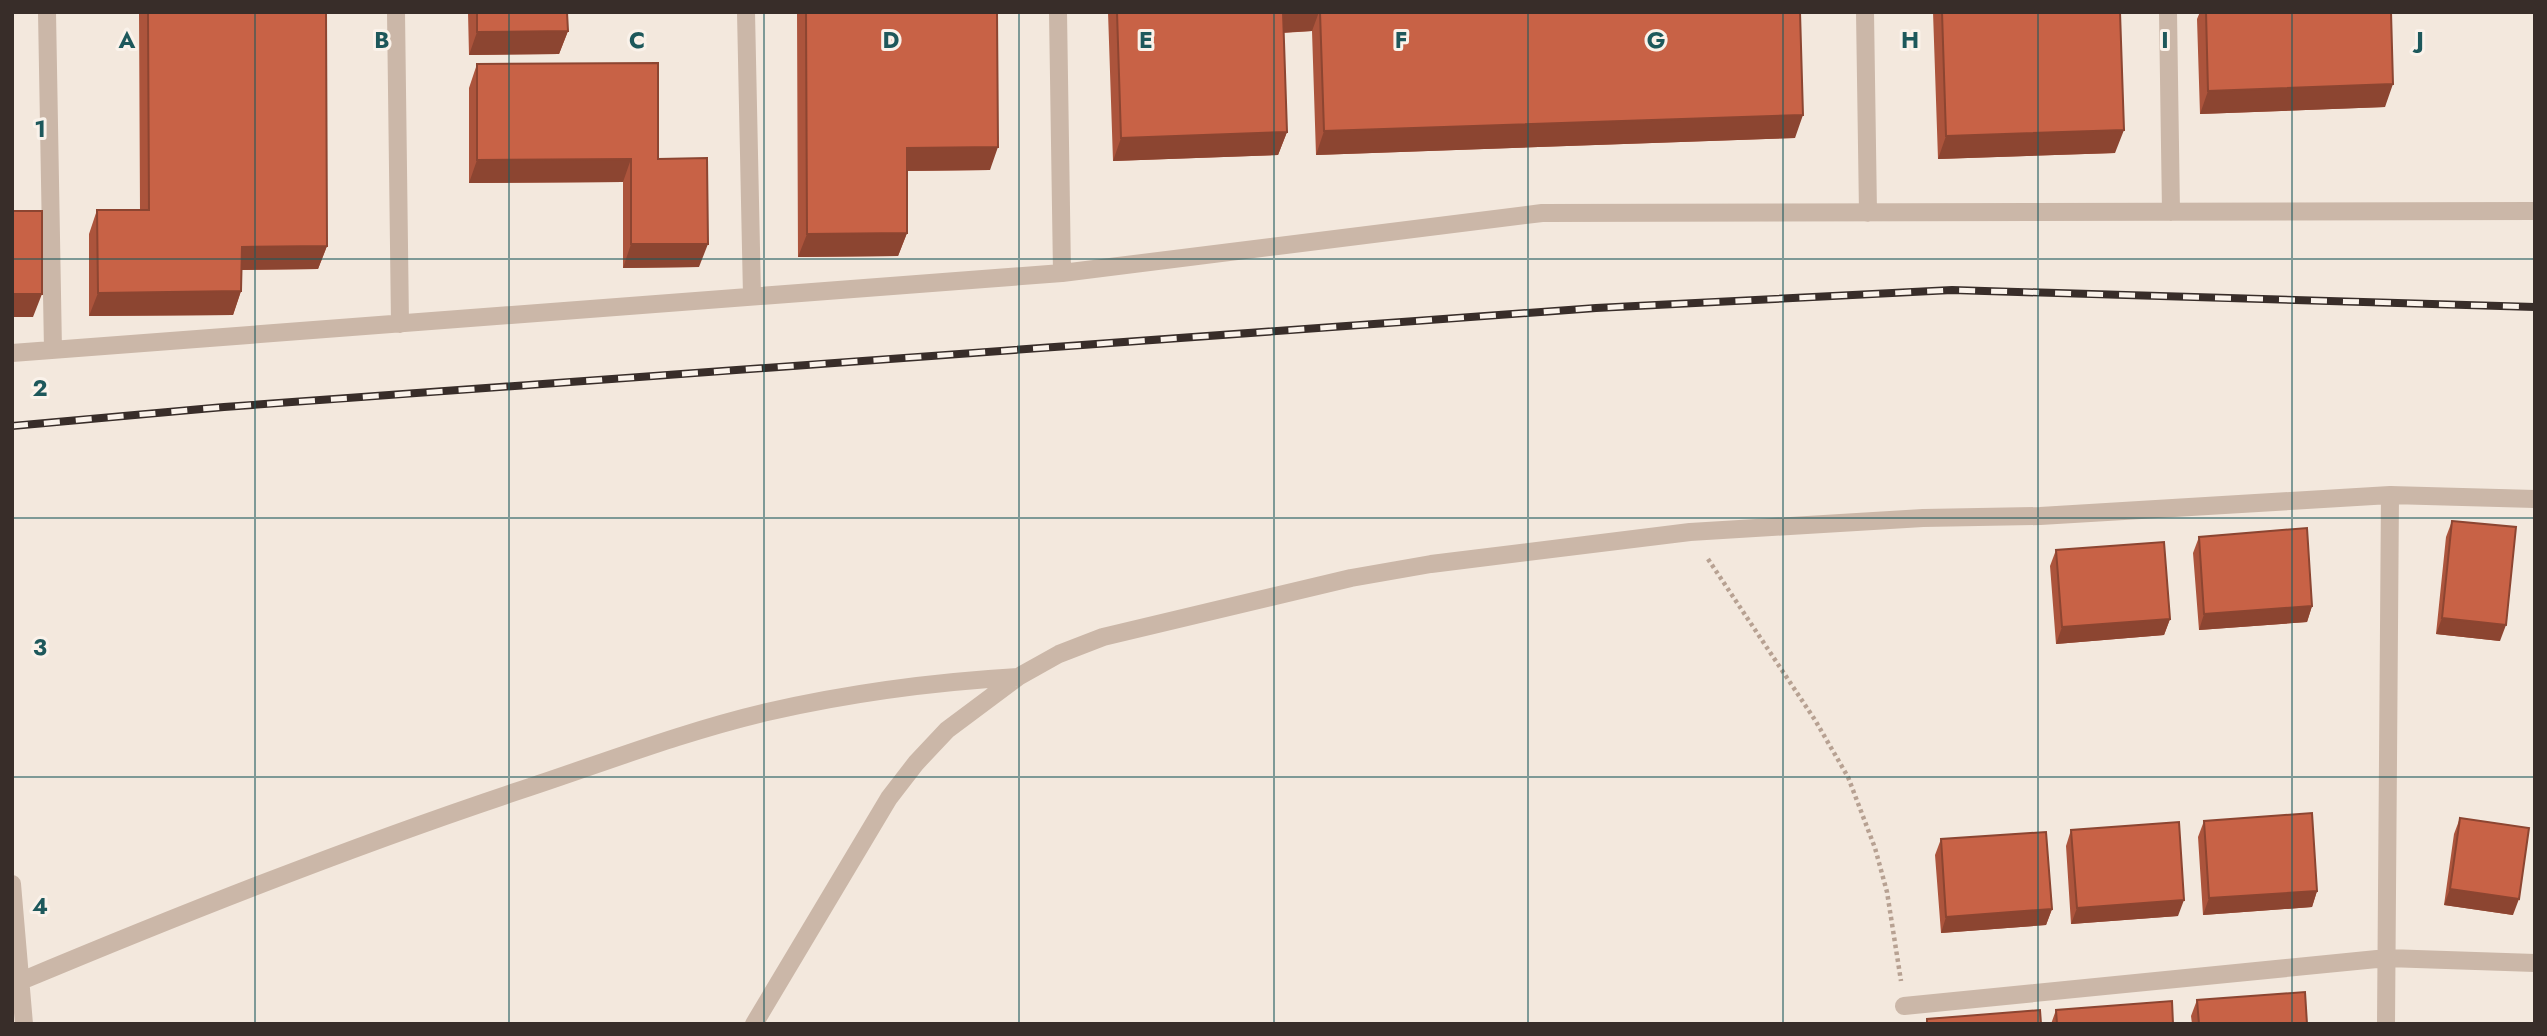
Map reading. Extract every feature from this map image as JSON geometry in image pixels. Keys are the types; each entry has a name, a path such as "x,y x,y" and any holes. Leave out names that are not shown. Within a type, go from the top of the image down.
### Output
{"street":[{"path":"47,12 53,350"},
{"path":"396,12 400,324"},
{"path":"746,12 752,296"},
{"path":"1058,12 1062,273"},
{"path":"1865,12 1868,213"},
{"path":"2168,12 2171,212"},
{"path":"12,353 1062,273 1542,213 2535,211"},
{"path":"754,1024 889,798 947,730 1018,677 1059,654 1102,637 1351,578 1496,554 1690,532 1923,518 2040,516 2390,495 2535,499"},
{"path":"2386,1024 2390,495"},
{"path":"20,981 325,859 482,803 702,730 829,699 942,682 1018,677"},
{"path":"12,884 24,1024"},
{"path":"1904,1006 2387,958 2535,962"}],"path":[{"path":"1690,532 1815,720 1848,777 1875,848 1887,892 1904,1006"}],"building":[{"path":"148,12 326,12 327,246 242,247 241,291 98,293 97,210 149,210"},
{"path":"477,12 567,12 568,31 477,32"},
{"path":"806,12 997,12 998,147 907,148 907,233 807,234"},
{"path":"1117,12 1283,12 1287,132 1121,138"},
{"path":"1320,12 1800,12 1803,115 1324,131"},
{"path":"1942,12 2120,12 2124,130 1946,136"},
{"path":"2206,12 2391,12 2393,84 2208,91"},
{"path":"658,63 658,159 707,158 708,244 631,244 631,159 477,160 477,64"},
{"path":"12,211 42,211 42,294 12,294"},
{"path":"2452,521 2516,527 2506,625 2442,618"},
{"path":"2307,528 2312,606 2204,614 2199,537"},
{"path":"2164,542 2170,619 2062,627 2056,550"},
{"path":"2312,813 2317,891 2209,898 2204,821"},
{"path":"2460,818 2529,828 2519,899 2450,889"},
{"path":"2179,822 2184,900 2077,908 2071,830"},
{"path":"2046,832 2052,909 1946,917 1941,839"},
{"path":"2305,992 2307,1024 2199,1024 2197,1000"},
{"path":"2172,1001 2173,1024 2057,1024 2056,1010"},
{"path":"2040,1010 2041,1024 1927,1024 1927,1019"}],"railway":[{"path":"12,426 224,407 1596,308 1952,290 2535,307"}]}
